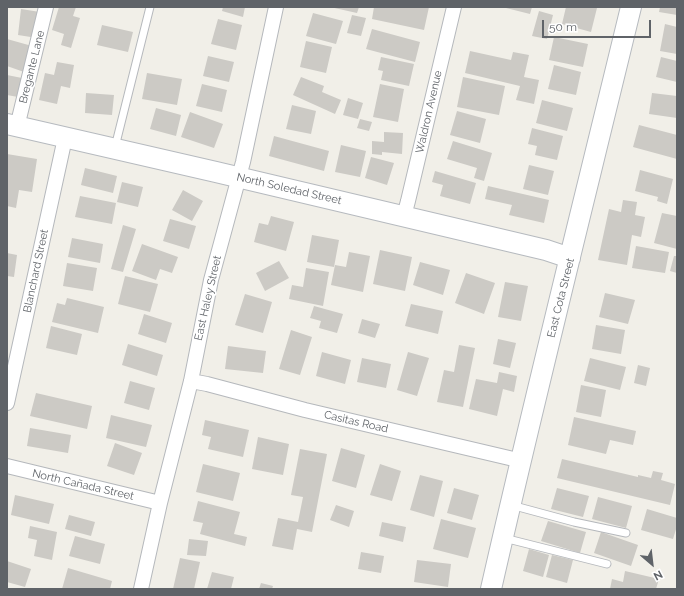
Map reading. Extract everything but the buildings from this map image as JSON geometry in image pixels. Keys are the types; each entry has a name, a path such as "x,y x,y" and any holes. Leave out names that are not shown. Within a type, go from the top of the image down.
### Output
{"street":[{"name":"Bregante Lane","path":"12,126 46,7"},
{"name":"East Haley Street","path":"141,589 160,503 191,381 211,280 238,178 276,7"},
{"name":"Waldron Avenue","path":"404,216 454,7"},
{"name":"East Cota Street","path":"491,589 502,538 522,462 631,7"},
{"name":"North Soledad Street","path":"12,126 404,216 546,250 570,258"},
{"name":"Blanchard Street","path":"7,404 65,138"},
{"name":"Casitas Road","path":"191,381 522,462"},
{"name":"North Cañada Street","path":"7,466 160,503"}],"lane":[{"path":"115,150 150,7"},
{"path":"510,505 574,522 626,533"},
{"path":"502,538 607,564"}]}
